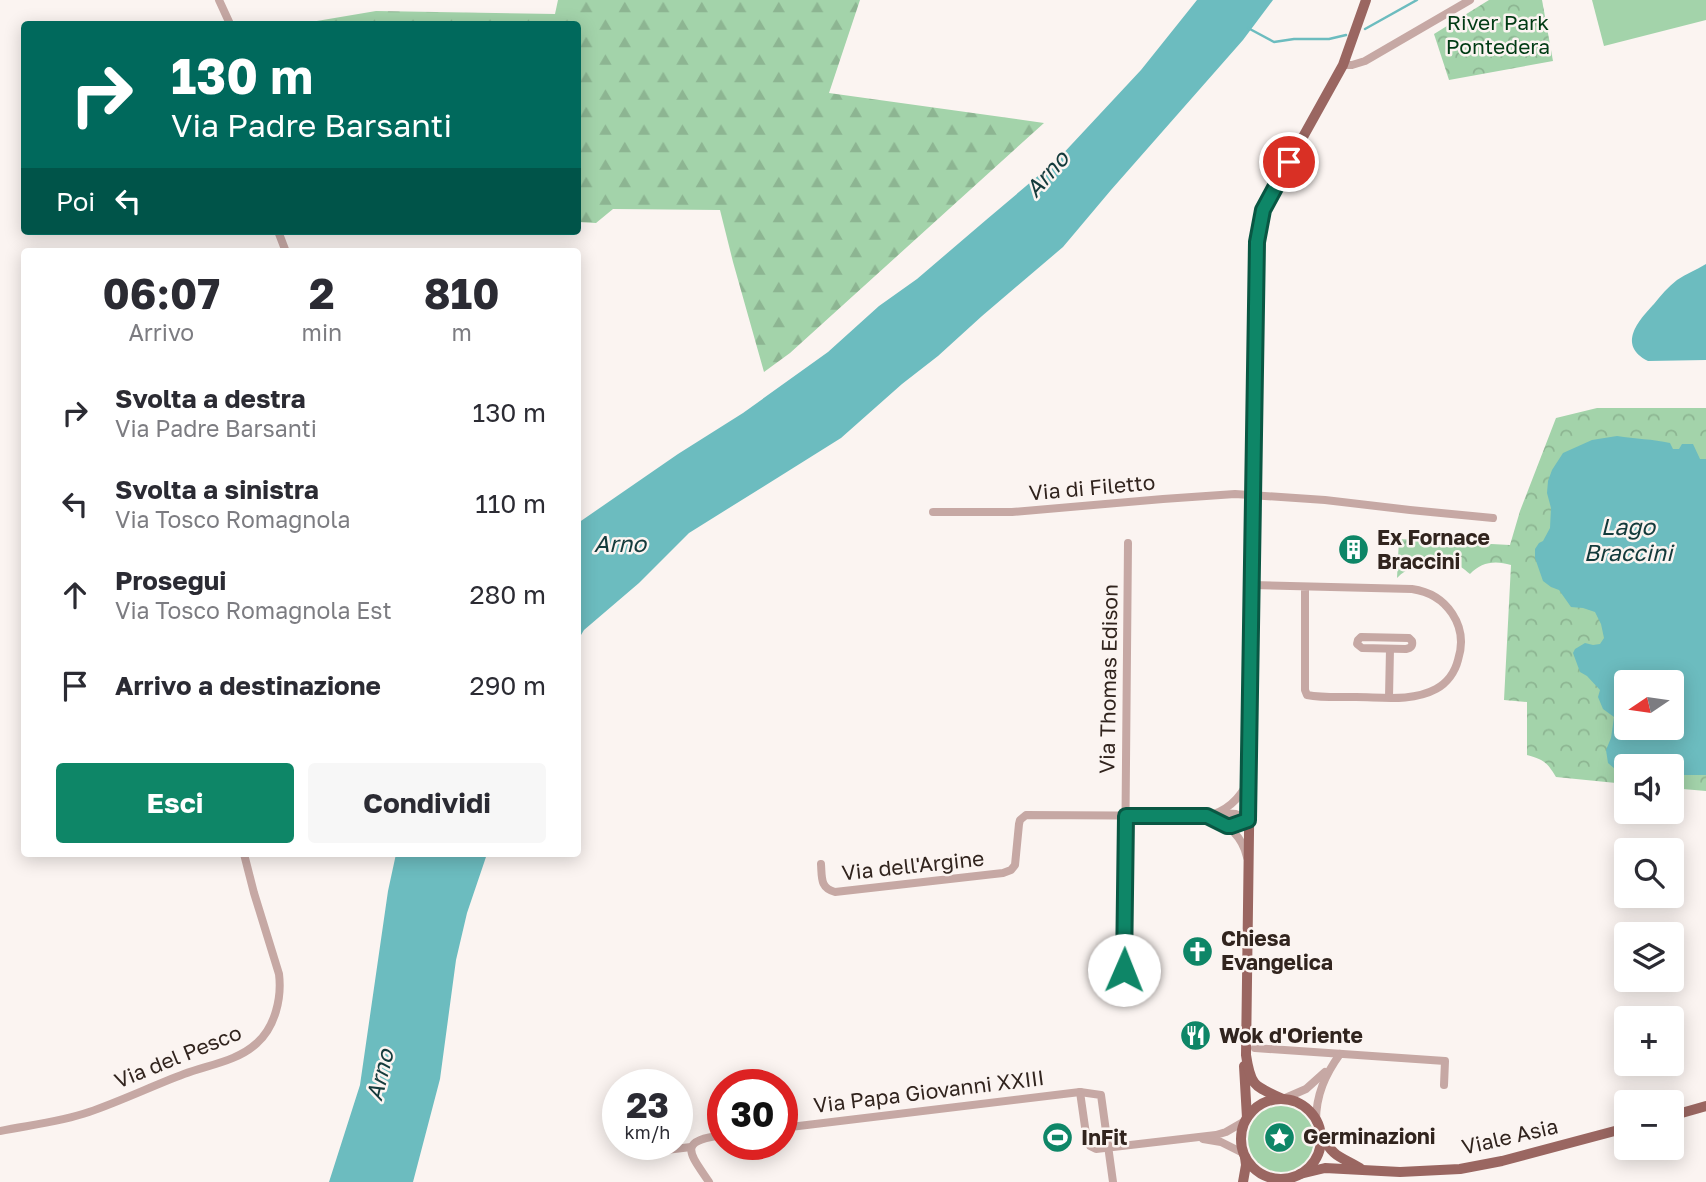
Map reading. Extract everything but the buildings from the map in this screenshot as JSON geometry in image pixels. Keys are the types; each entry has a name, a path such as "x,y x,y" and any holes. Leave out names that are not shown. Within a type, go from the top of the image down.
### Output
{"main road":[{"path":"1360,1169 1330,1151 1316,1121 1303,1106 1262,1090 1256,1086 1249,1073 1248,820 1259,227 1269,198 1343,65 1366,0"},
{"path":"1246,1119 1243,1071 1250,1052"},
{"path":"1243,1182 1246,1165 1241,1133 1246,1119 1265,1102 1283,1099"},
{"path":"1684,1112 1706,1106"},
{"name":"Viale Asia","path":"1300,1174 1325,1168 1400,1172 1460,1169 1502,1161 1614,1131"},
{"path":"1244,1155 1266,1180 1282,1179 1300,1174 1315,1160 1320,1147 1320,1134"}],"street":[{"path":"219,0 229,21"},
{"path":"1343,65 1365,61 1470,0"},
{"name":"Via di Filetto","path":"933,512 1012,512 1222,495 1325,500 1493,518"},
{"name":"Via Thomas Edison","path":"1124,981 1128,543"},
{"path":"1252,585 1416,590 1434,596 1448,607 1458,622 1460,656 1453,672 1442,685 1412,697 1306,694 1305,587"},
{"path":"1362,637 1409,638 1412,641 1412,647 1408,649 1390,649 1362,648 1357,642 1362,637"},
{"path":"1390,649 1390,698"},
{"path":"1219,813 1234,802 1249,779"},
{"path":"1126,816 1207,816 1219,813 1236,814 1248,820"},
{"name":"Via dell'Argine","path":"821,864 824,886 829,891 838,892 1008,872 1016,862 1018,824 1027,815 1126,816"},
{"path":"1207,816 1227,826 1241,840 1248,860"},
{"path":"1227,826 1248,820"},
{"name":"Via del Pesco","path":"0,1131 52,1122 88,1112 246,1052 262,1038 269,1028 281,985 245,857"},
{"path":"1250,1052 1340,1054 1445,1061 1444,1085"},
{"path":"1283,1099 1306,1089 1330,1068 1340,1054"},
{"path":"1316,1121 1318,1098 1330,1068"},
{"path":"1113,1182 1108,1149 1101,1095 1080,1092 1087,1141 1096,1149 1108,1149 1193,1138 1226,1132 1246,1119"},
{"name":"Via Papa Giovanni XXIII","path":"798,1126 1080,1092"},
{"path":"1193,1138 1221,1142 1244,1155"},
{"path":"693,1157 709,1182"}],"green space":[{"path":"558,0 860,0 829,93 1044,123 790,353 764,372 720,210 613,209 596,223 581,222 581,21 317,21 376,11 555,14"},
{"name":"River Park Pontedera","path":"1489,0 1542,0 1553,61 1449,80 1434,34"},
{"path":"1592,0 1706,0 1706,20 1604,46"},
{"path":"1597,408 1706,408 1706,791 1684,789 1684,754 1614,754 1614,783 1556,777 1544,762 1527,755 1527,702 1504,700 1511,565 1489,563 1470,574 1453,563 1436,561 1415,566 1397,578 1399,539 1510,545 1520,511 1556,418"},
{"path":"1281,1106 1294,1109 1304,1116 1311,1126 1314,1139 1311,1152 1304,1162 1294,1169 1281,1172 1268,1169 1258,1162 1251,1152 1248,1139 1251,1126 1258,1116 1268,1109"}],"water":[{"name":"Arno","path":"1197,0 1273,0 1243,40 1063,247 841,438 689,533 581,635 581,521 743,413 828,352 879,306 917,279 1058,159 1141,70"},
{"path":"1706,264 1706,360 1648,361 1634,348 1632,340 1637,325 1671,285"},
{"name":"Lago Braccini","path":"1617,436 1670,443 1673,449 1679,449 1682,444 1693,444 1700,459 1706,459 1706,775 1684,775 1684,754 1614,754 1614,768 1608,763 1606,750 1614,717 1603,709 1598,697 1600,690 1580,672 1573,653 1585,643 1600,644 1604,638 1601,624 1595,612 1571,607 1559,590 1543,581 1535,558 1535,549 1550,528 1548,481 1563,453 1592,440"},
{"name":"Arno","path":"395,857 486,857 467,913 456,960 440,1079 413,1182 329,1182 360,1085"}],"waterway":[{"path":"1365,29 1417,0"},
{"path":"1248,28 1274,42 1329,39 1346,35"}],"place":[{"name":"Ex Fornace Braccini","path":"1354,550"},
{"name":"Chiesa Evangelica","path":"1198,951"},
{"name":"Wok d'Oriente","path":"1196,1036"},
{"name":"Germinazioni","path":"1280,1137"},
{"name":"InFit","path":"1058,1138"}],"route":[{"path":"1124,970 1126,816 1207,816 1227,826 1248,820 1257,242 1263,210 1289,162"}]}
